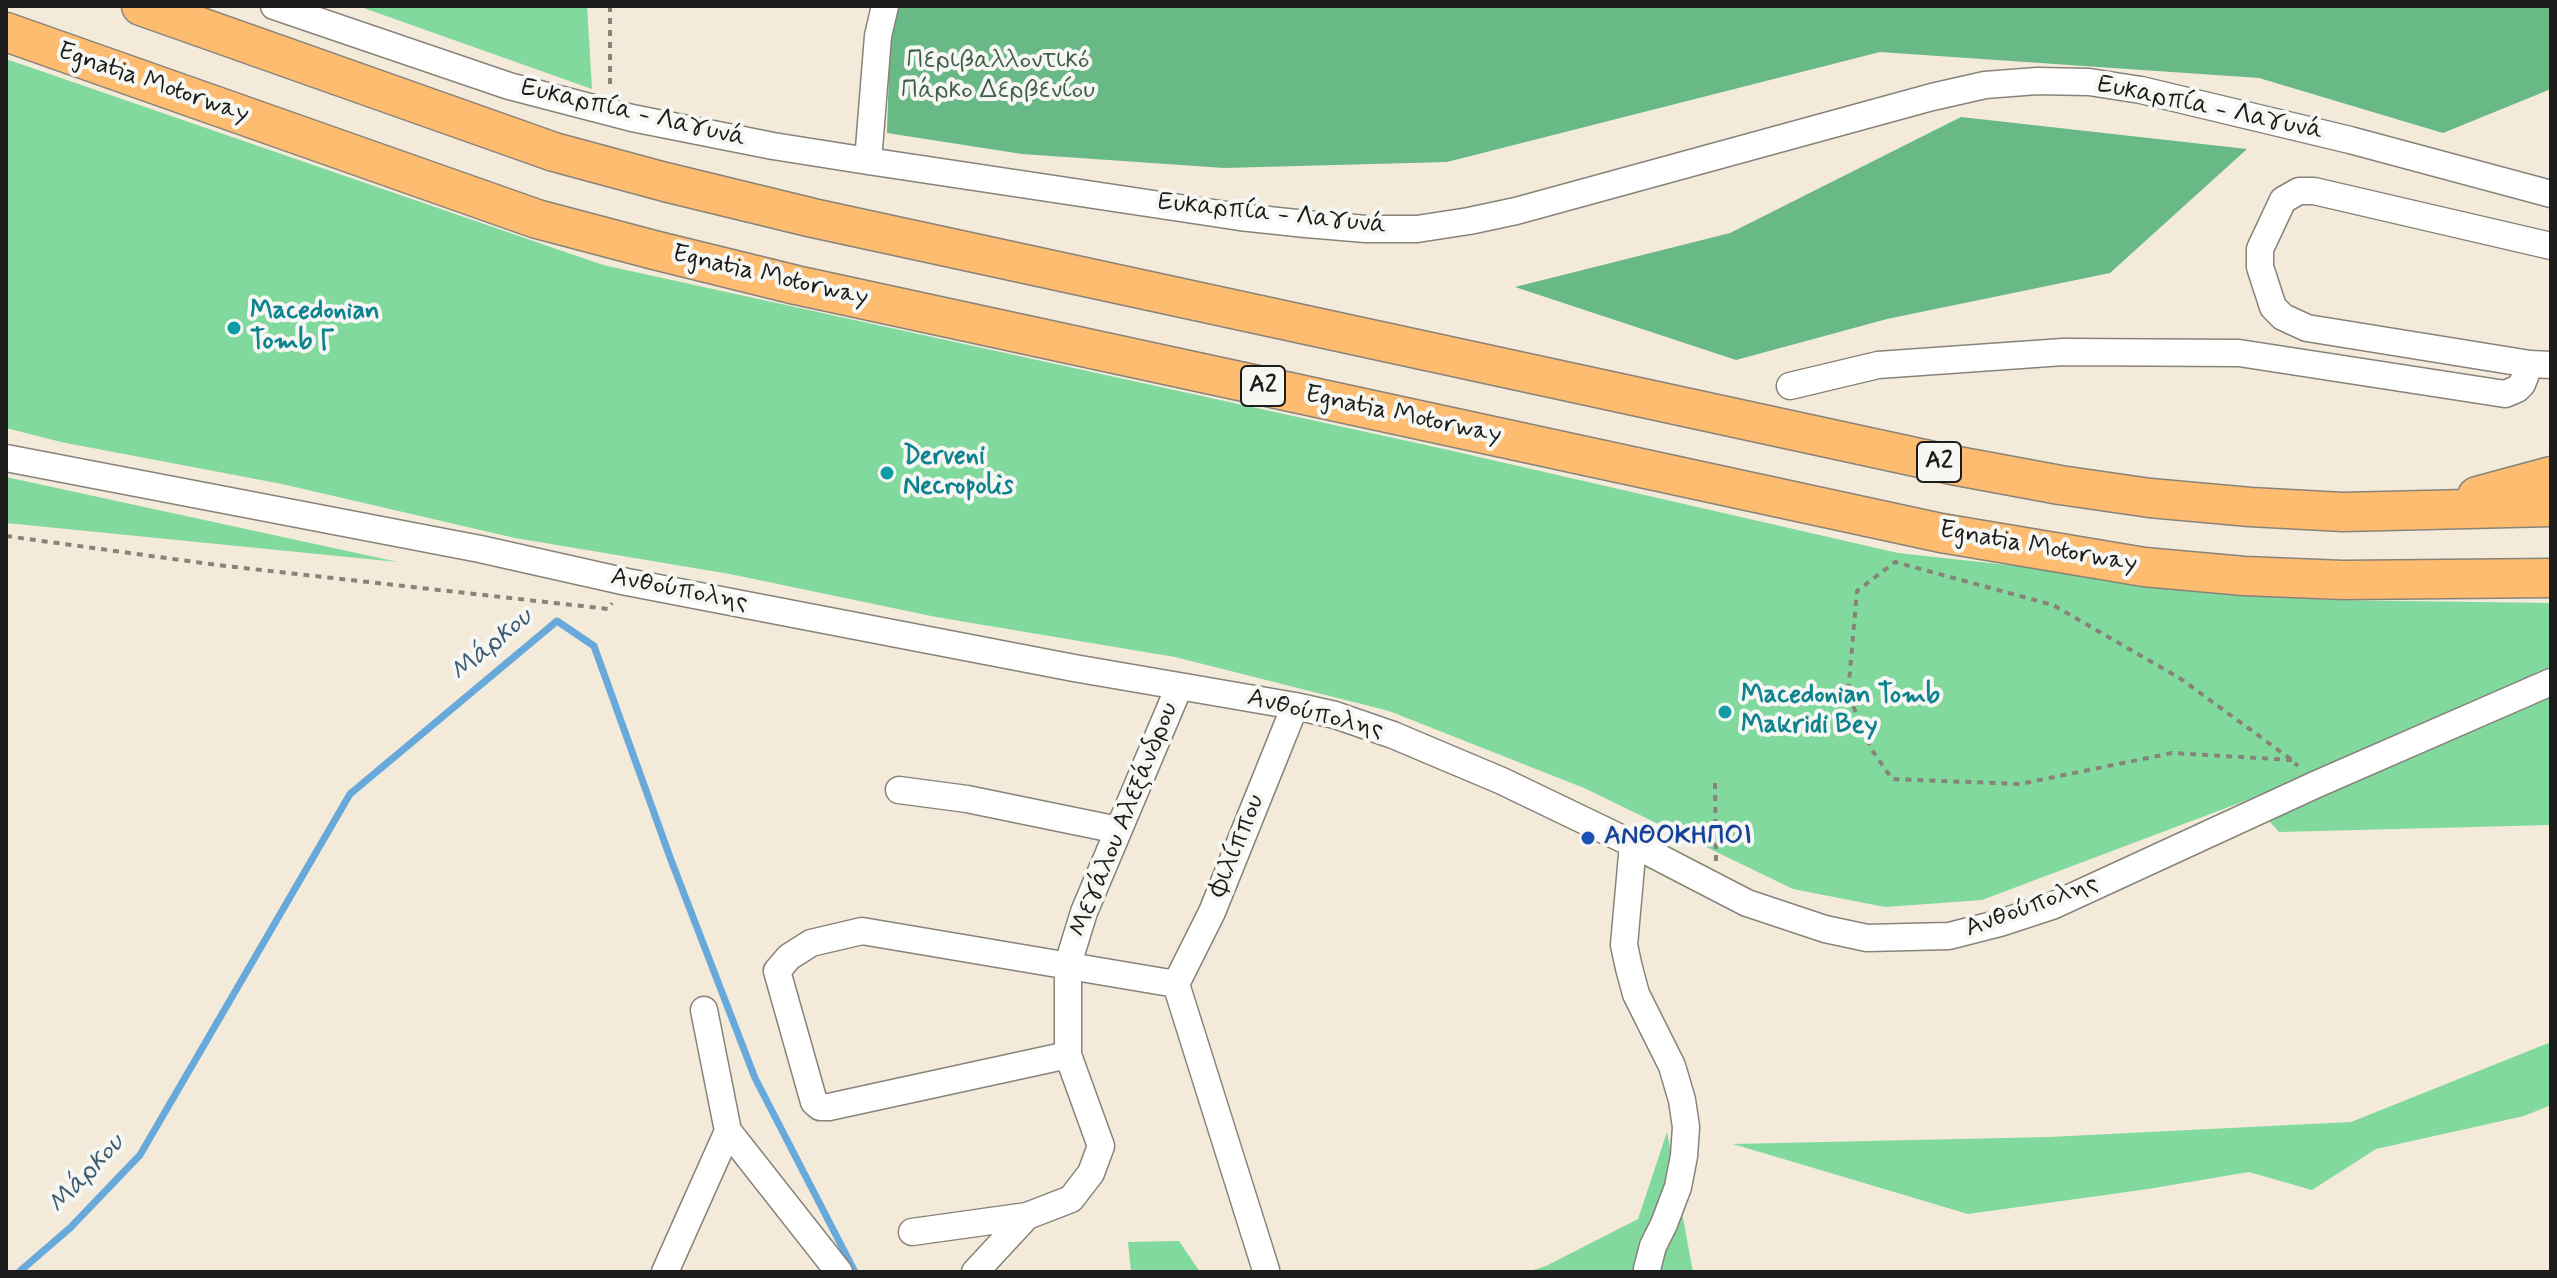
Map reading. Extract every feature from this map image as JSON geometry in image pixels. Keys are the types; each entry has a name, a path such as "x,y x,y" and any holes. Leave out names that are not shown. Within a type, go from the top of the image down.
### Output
{"highway":[{"name":"Α2","path":"141,6 554,152 665,182 844,225 1952,465 2150,498 2250,507 2343,512 2551,507"},
{"name":"Egnatia Motorway","path":"6,32 537,219 654,250 796,285 1941,533 2144,567 2244,576 2356,581 2551,578"},
{"path":"2429,511 2551,476"}],"street":[{"name":"Ευκαρπία - Λαγυνά","path":"274,6 509,86 610,113 773,146 868,161 1240,217 1351,228 1417,229 1516,211 1932,97 1985,85 2037,81 2089,82 2210,105 2551,194"},
{"path":"868,161 878,36 885,6"},
{"path":"2540,365 2307,328 2283,317 2273,307 2260,267 2260,249 2283,200 2299,191 2314,191 2551,246"},
{"path":"1790,386 1878,365 2063,352 2239,353 2505,394 2522,384 2540,365"},
{"name":"Ανθούπολης","path":"6,458 465,546 627,582 1335,715 1445,756 1633,844 1747,903 1812,925 1867,938 1949,936 2052,906 2317,784 2551,682"},
{"name":"Μεγάλου Αλεξάνδρου","path":"975,1272 1027,1216 1071,1199 1091,1173 1101,1146 1068,1055 1068,964 1084,912 1179,687"},
{"name":"Φιλίππου","path":"1176,984 1212,912 1295,706"},
{"path":"899,790 967,799 1118,830"},
{"path":"1633,844 1624,945 1636,994 1672,1066 1686,1127 1678,1187 1645,1271"},
{"path":"1068,1055 820,1107 814,1102 777,971 789,957 811,943 862,931 1176,984 1266,1270"},
{"path":"704,1010 728,1131 839,1272"},
{"path":"665,1272 728,1131"},
{"path":"912,1232 1027,1216"}],"path":[{"path":"610,6 610,113"},
{"path":"6,536 217,565 608,609 627,582"},
{"path":"2292,760 2172,753 2020,784 1892,779 1872,750 1848,694 1857,591 1895,562 2053,605 2181,679 2292,760 2317,784"},
{"path":"1797,704 1848,694"},
{"path":"1715,783 1717,889"}],"green space":[{"path":"358,6 587,6 592,89"},
{"name":"Περιβαλλοντικό Πάρκο Δερβενίου","path":"891,6 2551,6 2551,89 2443,133 2259,78 1880,52 1447,162 1224,168 1022,154 887,133"},
{"name":"Derveni Necropolis","path":"6,59 603,265 1444,449 1898,553 2327,600 2551,603 2551,825 2279,832 2250,799 1982,900 1885,907 1793,889 1584,788 1389,711 1175,657 936,617 730,574 515,538 282,484 61,442 6,428"},
{"path":"1961,117 2247,149 2110,273 1887,319 1736,360 1515,287 1730,233"},
{"path":"6,477 398,562 6,523"},
{"path":"2551,1042 2551,1105 2524,1116 2376,1149 2312,1190 2249,1172 1968,1214 1733,1144 2049,1137 2351,1122"},
{"path":"1667,1132 1693,1272 1527,1272 1546,1266 1638,1219"},
{"path":"1179,1241 1200,1272 1131,1272 1128,1242"}],"waterway":[{"name":"Μάρκου","path":"19,1272 70,1228 140,1155 350,794 557,621 594,646 671,860 755,1078 855,1272"}],"place":[{"name":"Macedonian Tomb Γ","path":"234,328"},
{"name":"Derveni Necropolis","path":"887,473"},
{"name":"Macedonian Tomb Makridi Bey","path":"1725,712"},
{"name":"ΑΝΘΟΚΗΠΟΙ","path":"1588,838"}]}
